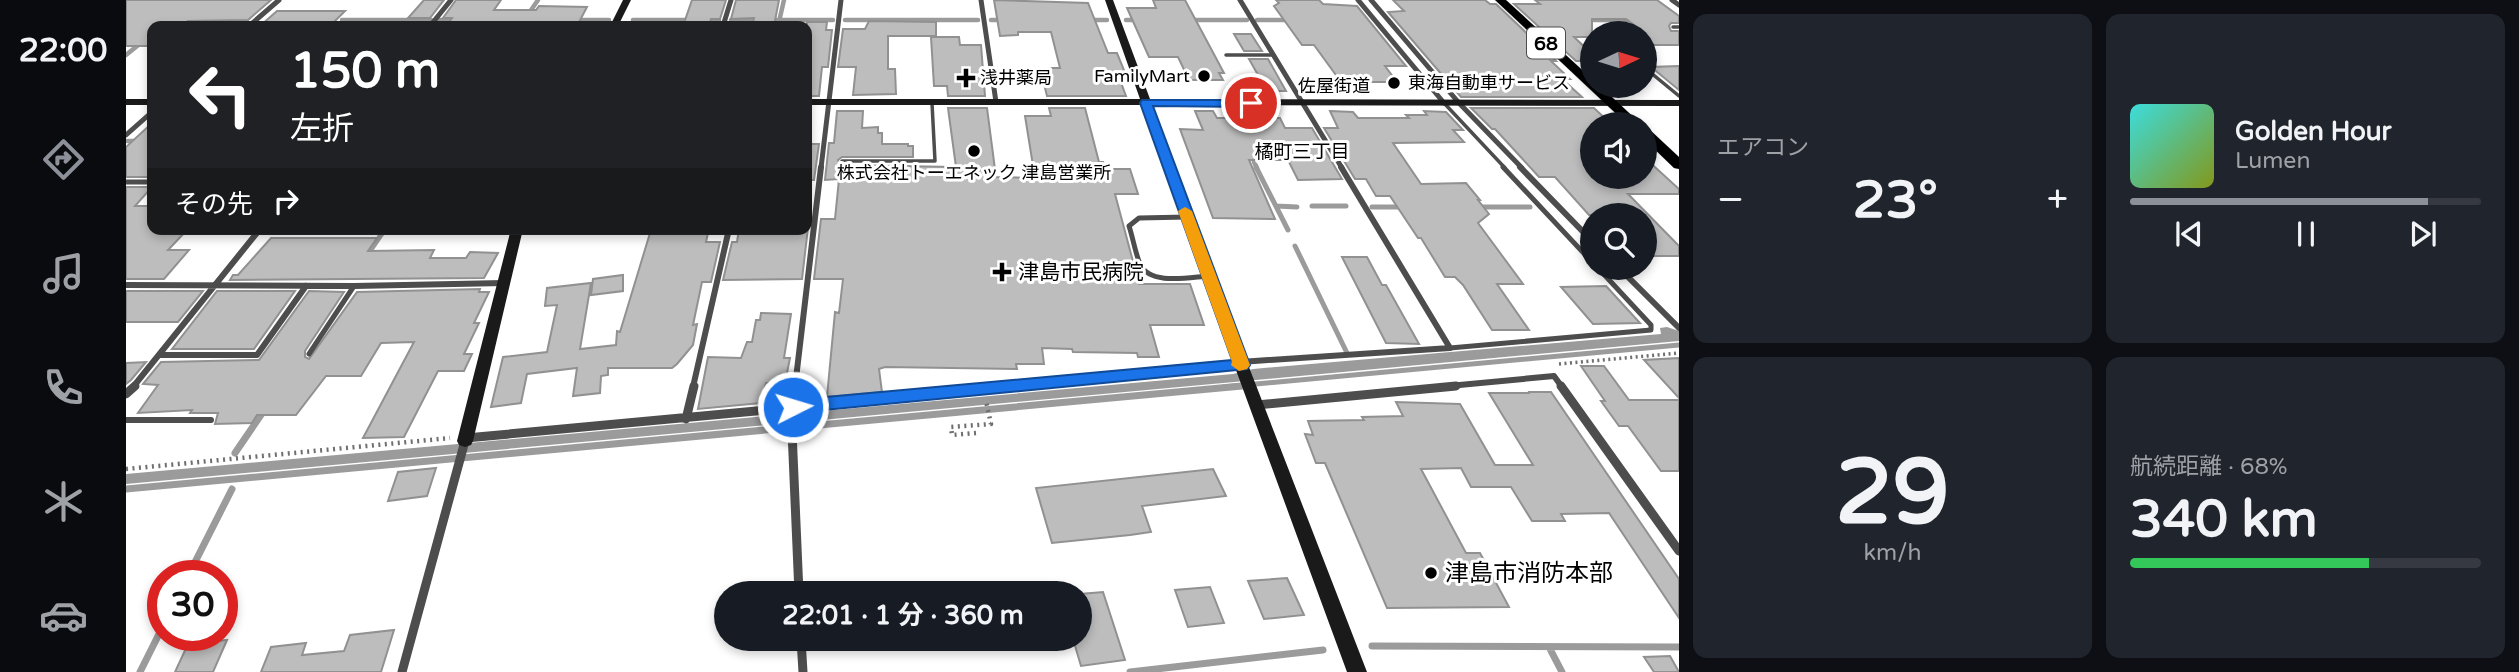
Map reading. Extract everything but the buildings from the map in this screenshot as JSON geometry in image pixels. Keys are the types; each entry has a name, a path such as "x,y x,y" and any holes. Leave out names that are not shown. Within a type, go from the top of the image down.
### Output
{"main road":[{"name":"68","path":"1500,0 1580,73"},
{"name":"68","path":"1607,98 1622,112"},
{"path":"1657,145 1679,165"}],"street":[{"path":"255,21 279,0"},
{"path":"434,21 451,0"},
{"path":"616,21 627,0"},
{"path":"725,21 731,0"},
{"path":"793,407 841,0"},
{"path":"981,0 996,103"},
{"path":"1109,0 1241,364 1357,672"},
{"path":"465,438 1241,364 1450,348 1240,0"},
{"path":"1358,0 1444,103"},
{"path":"1371,0 1460,103 1580,228"},
{"path":"126,102 147,102"},
{"name":"佐屋街道","path":"812,102 1679,103"},
{"path":"126,135 147,116"},
{"path":"126,394 255,235"},
{"path":"402,672 465,438 516,235"},
{"path":"686,419 728,235"},
{"path":"1631,280 1679,328"},
{"path":"126,285 354,286 504,283"},
{"path":"160,355 257,355 306,286"},
{"path":"1254,397 1554,376 1679,551"},
{"path":"793,431 799,581"},
{"path":"802,651 803,672"}],"lane":[{"path":"1673,27 1679,27"},
{"path":"1226,55 1273,55"},
{"path":"1657,78 1679,96"},
{"path":"842,161 935,161 932,103"},
{"path":"1444,103 1580,249"},
{"path":"126,182 147,182"},
{"path":"1187,217 1139,218 1133,221 1129,226 1141,267 1150,275 1157,276 1209,276"},
{"path":"1450,348 1651,330 1651,325 1609,280"},
{"path":"309,354 354,286"},
{"path":"126,420 211,419"}],"path":[{"path":"1554,376 1548,365 1679,353"},
{"path":"976,433 952,435 951,427 991,424 989,418"},
{"path":"126,468 465,438"}],"shaded area":[{"path":"1660,328 1679,331 1679,341 126,484 126,474 1233,374 1253,369 1661,334"}],"waterway":[{"path":"523,21 538,0"},
{"path":"779,20 784,0"},
{"path":"342,20 431,20"},
{"path":"439,20 457,20"},
{"path":"573,20 609,20"},
{"path":"633,20 692,20"},
{"path":"703,20 719,20"},
{"path":"731,20 779,20"},
{"path":"779,20 833,20"},
{"path":"845,20 978,20"},
{"path":"991,20 1004,20"},
{"path":"1088,20 1107,20"},
{"path":"1126,20 1140,20"},
{"path":"1189,20 1247,20"},
{"path":"1257,20 1292,20"},
{"path":"1586,20 1635,20"},
{"path":"126,55 147,38"},
{"path":"127,141 147,141"},
{"path":"1254,162 1257,168"},
{"path":"1256,167 1288,230"},
{"path":"1276,206 1297,207"},
{"path":"1312,206 1346,206"},
{"path":"1372,207 1405,207"},
{"path":"1476,207 1530,207"},
{"path":"366,257 381,235"},
{"path":"1295,246 1347,353"},
{"path":"1223,387 1679,345"},
{"path":"126,489 1242,386"},
{"path":"235,453 265,409"},
{"path":"196,560 232,489"},
{"path":"1372,646 1679,647"},
{"path":"1549,647 1562,672"},
{"path":"1130,672 1323,650"},
{"path":"140,672 150,651"}],"slow traffic":[{"path":"1185,211 1242,365 1239,365"}],"place":[{"name":"FamilyMart","path":"1204,76"},
{"name":"浅井薬局","path":"966,78"},
{"name":"東海自動車サービス","path":"1394,83"},
{"name":"株式会社トーエネック 津島営業所","path":"974,151"},
{"name":"津島市民病院","path":"1002,272"},
{"name":"津島市消防本部","path":"1431,573"}],"district":[{"name":"橘町三丁目","path":"1302,151"}],"route":[{"path":"793,407 1242,365 1146,103 1251,103"}]}
